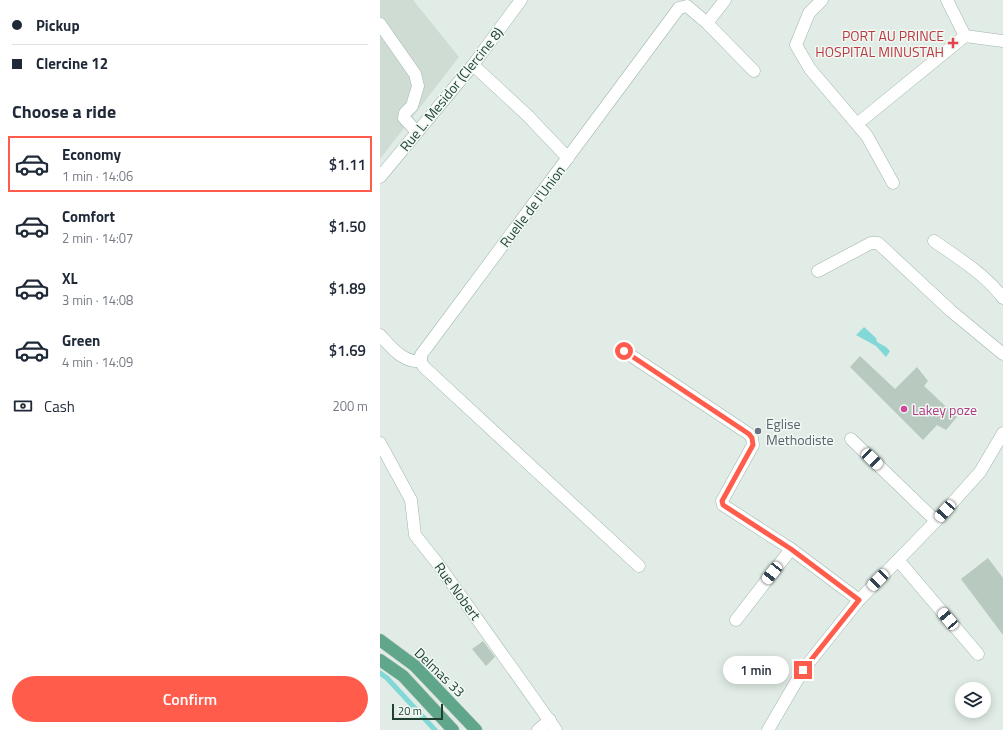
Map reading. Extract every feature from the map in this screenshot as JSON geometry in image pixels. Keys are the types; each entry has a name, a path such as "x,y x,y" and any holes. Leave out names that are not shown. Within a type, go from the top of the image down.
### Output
{"main road":[{"name":"Delmas 33","path":"380,640 415,666 476,730"},
{"name":"Delmas 33","path":"380,660 403,676 453,730"}],"street":[{"name":"Rue L. Mesidor (Clercine 8)","path":"380,177 473,65 521,0"},
{"path":"707,23 724,0"},
{"path":"822,0 809,13 796,45 810,69 867,136 893,183"},
{"path":"947,0 966,36"},
{"path":"568,158 679,8 687,6 707,23 754,71"},
{"path":"380,24 414,74 418,86 412,106 404,118 417,132"},
{"path":"858,124 966,36 1003,41"},
{"name":"Ruelle de l'Union","path":"421,361 421,355 568,158 527,115 473,65"},
{"path":"934,241 996,288 1003,298"},
{"path":"818,271 872,243 878,243 952,311 1003,354"},
{"path":"380,335 402,357 413,362 421,361 423,366 639,566"},
{"path":"624,351 752,438 753,445 722,501 723,505 791,549 859,600"},
{"path":"768,730 803,670 859,600 936,521 980,472 1003,434"},
{"path":"851,439 936,521"},
{"name":"Rue Nobert","path":"380,443 411,500 414,535 438,564 553,725"},
{"path":"736,620 791,549"},
{"path":"898,560 978,654"},
{"path":"538,730 553,725"}],"shaded area":[{"path":"380,0 413,0 459,57 380,159"}],"water":[{"path":"864,327 876,338 877,342 890,351 886,357 876,346 856,335"}],"building":[{"name":"Lakey poze","path":"860,356 895,389 917,367 928,381 924,386 957,417 946,430 937,425 923,440 850,367"},
{"path":"988,558 1003,578 1003,635 961,579"},
{"path":"483,641 495,657 486,666 472,649"}],"waterway":[{"path":"380,673 387,678 435,730"}],"place":[{"name":"PORT AU PRINCE HOSPITAL MINUSTAH","path":"953,43"},
{"name":"Lakey poze","path":"904,409"},
{"name":"Eglise Methodiste","path":"758,431"}],"route":[{"path":"624,351 749,434 752,438 753,445 722,501 723,505 791,549 859,600 803,670"}]}
